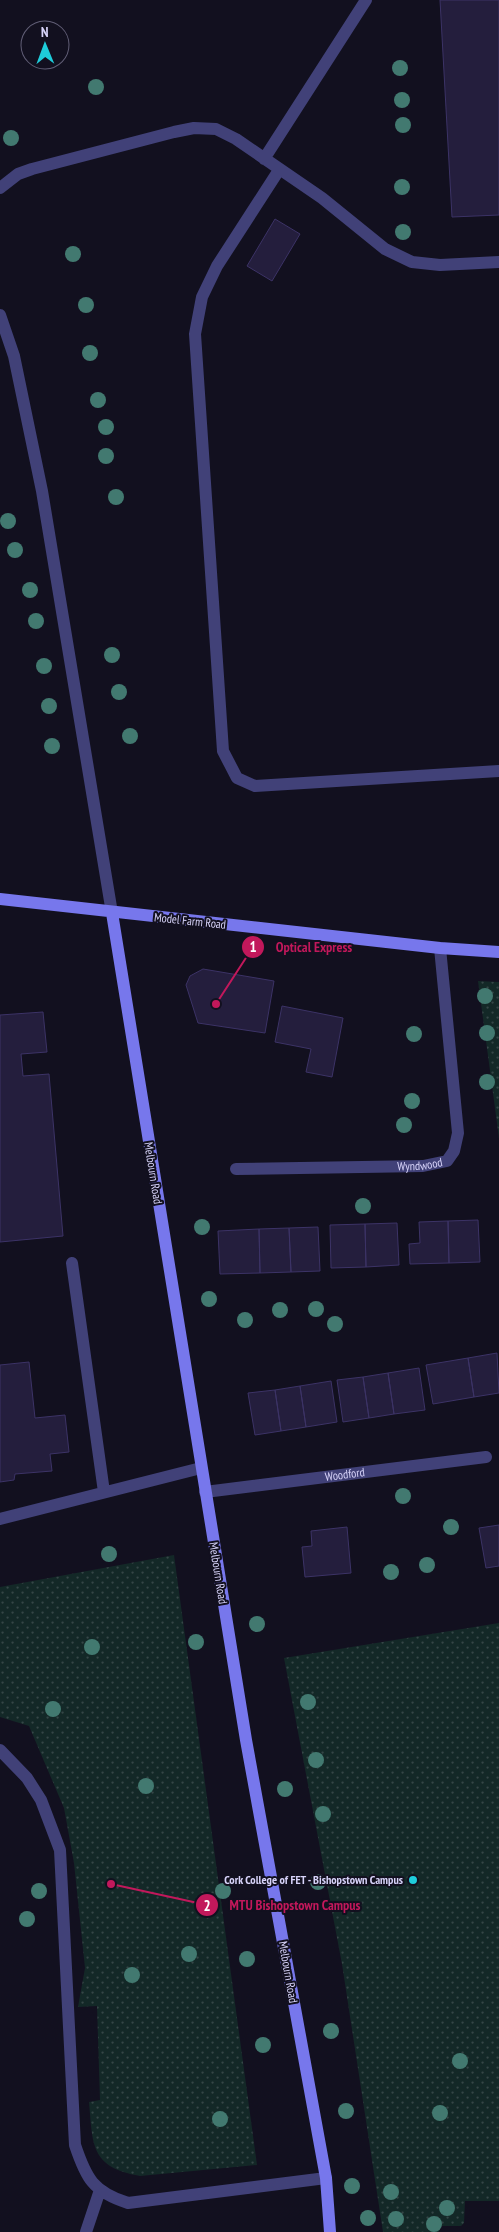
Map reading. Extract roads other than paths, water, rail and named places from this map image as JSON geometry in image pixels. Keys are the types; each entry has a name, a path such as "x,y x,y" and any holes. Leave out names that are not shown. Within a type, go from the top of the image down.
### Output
{"street":[{"path":"264,159 366,0"},
{"path":"0,188 18,174 32,169 194,128 216,129 236,138 279,170 322,198 385,249 412,262 440,265 499,262"},
{"path":"279,170 217,266 202,297 195,334 223,751 237,778 255,786 499,771"},
{"path":"0,315 14,356 42,491 112,913"},
{"name":"Model Farm Road","path":"0,899 112,913 440,948 499,952"},
{"name":"Melbourn Road","path":"112,913 246,1740 326,2178 330,2232"},
{"name":"Wyndwood","path":"236,1170 424,1166 446,1162 454,1151 458,1132 440,948"},
{"path":"72,1263 104,1492"},
{"name":"Woodford","path":"205,1492 486,1456"},
{"path":"0,1519 201,1468"},
{"path":"0,1750 27,1778 41,1800 60,1850 75,2145 84,2172 100,2190 128,2203 326,2178"},
{"path":"86,2232 100,2190"}],"place":[{"name":"Optical Express","path":"216,1004"},
{"name":"Cork College of FET - Bishopstown Campus","path":"413,1880"},
{"name":"MTU Bishopstown Campus","path":"111,1884"}]}
